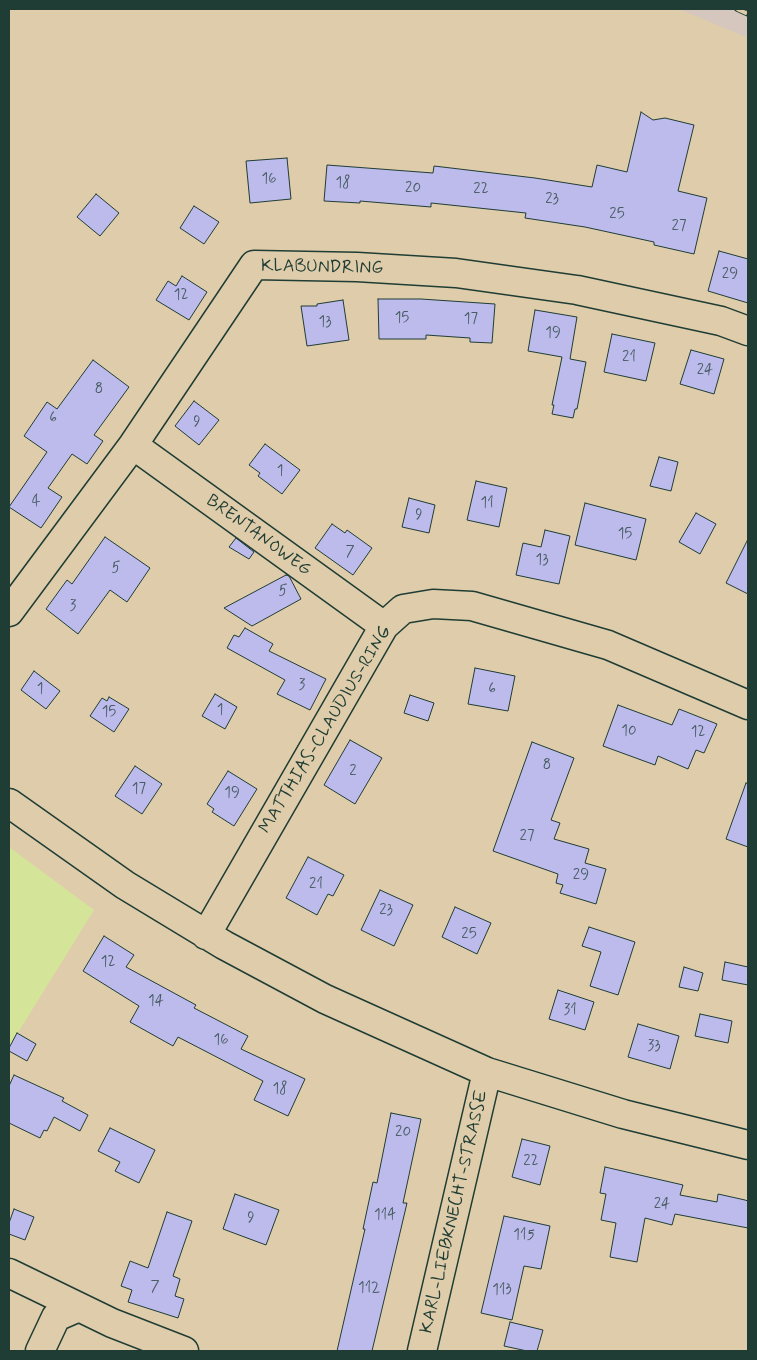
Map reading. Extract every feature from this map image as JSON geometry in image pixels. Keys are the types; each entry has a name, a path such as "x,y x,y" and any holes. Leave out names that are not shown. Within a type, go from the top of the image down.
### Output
{"street":[{"name":"KLABUNDRING","path":"9,612 133,445 254,265 357,267 456,273 577,290 721,321 748,331"},
{"name":"BRENTANOWEG","path":"133,445 384,626"},
{"name":"MATTHIAS-CLAUDIUS-RING","path":"206,935 384,626 404,609 433,604 472,606 608,645 748,705"},
{"path":"9,803 118,881 206,935 325,999 487,1072 623,1114 748,1145"},
{"name":"KARL-LIEBKNECHT-STRASSE","path":"422,1351 487,1072"},
{"path":"9,1273 112,1323 184,1351"},
{"path":"40,1351 56,1317 79,1307"}],"shaded area":[{"path":"679,9 748,9 748,38"}],"green space":[{"path":"9,847 94,910 9,1047"}],"building":[{"path":"641,112 653,120 665,118 694,125 678,191 707,198 694,254 654,245 654,242 585,227 525,218 526,213 431,203 431,207 360,201 360,203 324,201 327,165 433,173 434,166 592,187 597,165 627,172"},
{"path":"287,158 291,199 250,203 246,161"},
{"path":"96,194 119,213 100,236 77,217"},
{"path":"194,206 219,222 204,244 180,228"},
{"path":"719,251 748,259 748,303 708,291"},
{"path":"182,276 207,292 189,320 156,300 168,281 176,286"},
{"path":"378,299 421,299 495,304 492,343 470,342 470,338 426,335 426,339 379,339"},
{"path":"343,300 349,340 307,346 301,306 317,306 317,304"},
{"path":"535,310 577,317 570,359 586,362 577,409 575,409 573,418 552,414 554,405 552,405 562,357 528,351"},
{"path":"612,334 655,343 646,381 604,372"},
{"path":"691,350 724,359 714,394 680,384"},
{"path":"93,360 129,387 94,435 103,441 87,464 72,454 48,488 62,497 41,528 9,507 47,452 24,436 47,402 57,409"},
{"path":"194,401 219,420 199,445 175,426"},
{"path":"265,444 300,470 282,494 258,476 260,473 249,465"},
{"path":"659,457 678,462 671,491 650,486"},
{"path":"476,481 507,488 499,527 467,520"},
{"path":"409,498 435,505 429,533 402,527"},
{"path":"585,503 646,519 636,560 575,545"},
{"path":"696,513 716,524 700,554 679,542"},
{"path":"332,524 345,533 347,530 372,548 353,575 315,548"},
{"path":"545,530 570,536 559,584 516,575 523,543 541,547"},
{"path":"105,537 150,568 127,602 110,590 78,634 46,609 67,580 72,584"},
{"path":"236,538 254,552 249,559 229,547"},
{"path":"748,539 748,594 726,583"},
{"path":"286,575 289,576 301,599 252,626 224,608"},
{"path":"245,628 273,644 269,651 326,679 310,710 277,694 285,680 227,648 234,635 239,637"},
{"path":"475,668 515,676 508,711 468,704"},
{"path":"34,671 60,691 46,709 21,690"},
{"path":"215,694 237,707 225,729 202,716"},
{"path":"410,695 434,703 428,721 404,713"},
{"path":"109,697 129,709 114,732 90,716 102,698 107,701"},
{"path":"618,705 672,725 679,709 717,724 704,753 696,750 688,769 658,756 655,765 603,746"},
{"path":"350,740 382,758 355,804 324,785"},
{"path":"532,742 574,758 551,820 560,823 554,839 589,849 585,863 606,869 596,904 560,893 563,885 556,883 558,874 493,851"},
{"path":"135,766 162,784 142,814 115,796"},
{"path":"228,771 257,789 234,826 212,812 214,809 207,804"},
{"path":"746,783 748,784 748,847 726,839"},
{"path":"308,857 344,875 333,896 328,894 317,915 286,898"},
{"path":"380,890 413,905 394,946 361,930"},
{"path":"455,907 491,923 477,954 442,937"},
{"path":"589,927 635,942 618,995 590,986 601,952 582,946"},
{"path":"104,936 134,955 126,967 196,1005 194,1008 248,1036 241,1049 305,1079 288,1116 254,1100 263,1081 178,1037 173,1046 130,1022 139,1006 83,971"},
{"path":"725,962 748,967 748,985 722,980"},
{"path":"684,967 703,973 698,991 679,987"},
{"path":"558,990 594,1002 585,1030 549,1019"},
{"path":"700,1014 732,1021 728,1043 695,1036"},
{"path":"638,1024 679,1036 670,1069 628,1057"},
{"path":"17,1033 36,1044 27,1061 9,1051"},
{"path":"14,1075 64,1098 62,1101 88,1115 80,1131 54,1117 47,1131 44,1130 40,1138 9,1123 9,1086"},
{"path":"391,1113 421,1119 403,1203 407,1203 372,1351 337,1351 365,1229 363,1229 373,1182 377,1183"},
{"path":"110,1128 155,1150 139,1183 115,1171 120,1162 98,1151"},
{"path":"522,1139 550,1146 540,1185 512,1177"},
{"path":"605,1167 683,1185 680,1195 717,1202 718,1194 748,1201 748,1228 675,1214 672,1225 645,1218 637,1262 610,1257 616,1223 601,1220 606,1194 600,1193"},
{"path":"235,1194 279,1210 266,1245 223,1229"},
{"path":"14,1209 34,1217 25,1240 9,1234 9,1223"},
{"path":"167,1212 192,1221 173,1276 180,1279 175,1296 184,1299 178,1318 128,1302 132,1290 121,1286 130,1261 148,1268"},
{"path":"504,1216 550,1226 541,1269 524,1266 512,1320 481,1313"},
{"path":"510,1322 543,1330 537,1351 504,1346"}],"railway":[{"path":"737,9 748,14"}]}
